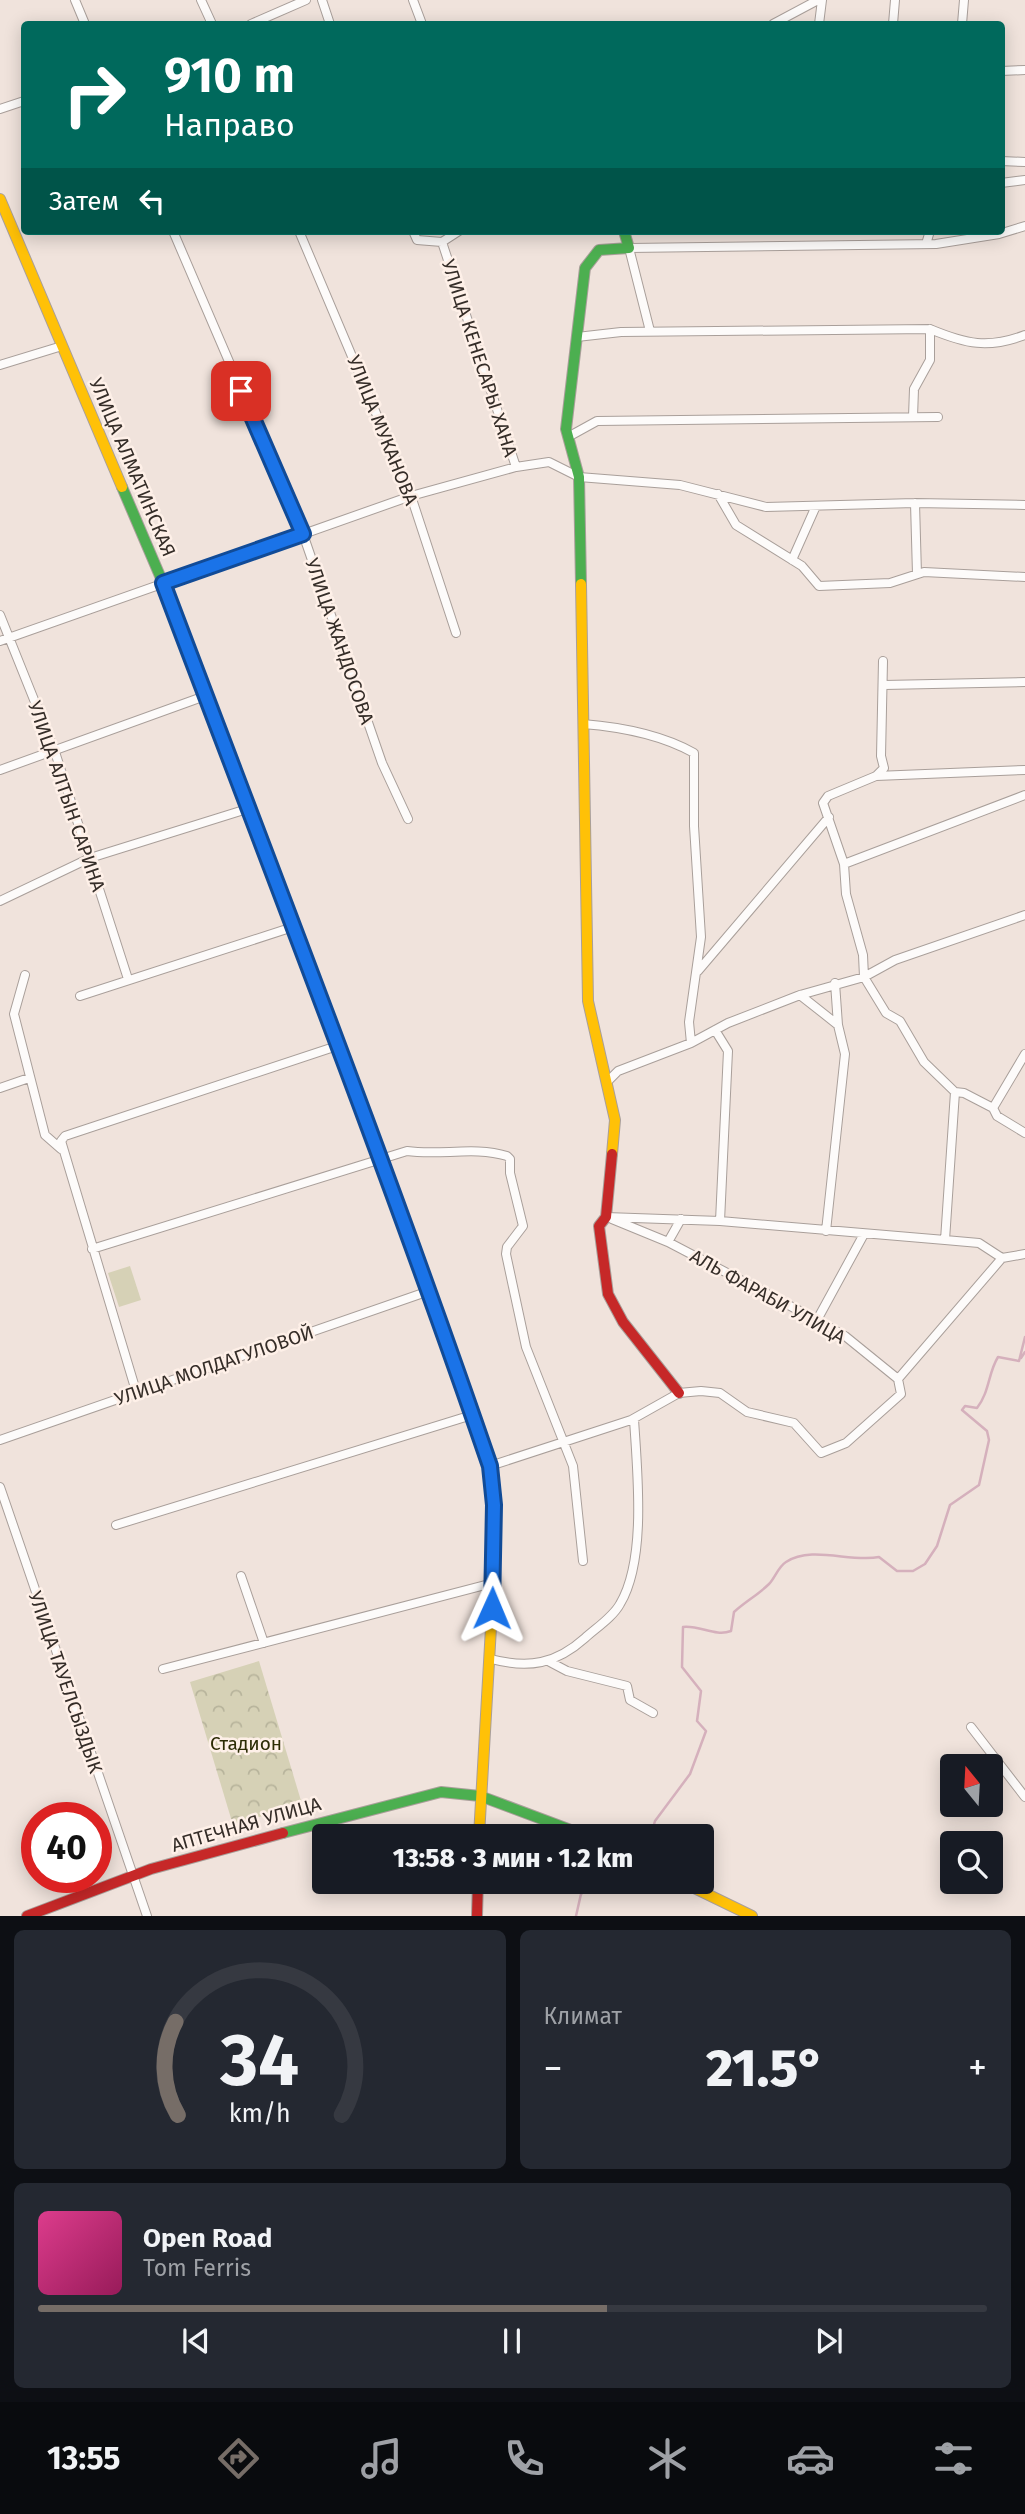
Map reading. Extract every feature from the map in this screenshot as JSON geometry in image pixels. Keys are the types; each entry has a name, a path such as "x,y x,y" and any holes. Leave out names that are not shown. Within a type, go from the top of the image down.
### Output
{"street":[{"path":"75,0 84,21"},
{"path":"201,0 211,21"},
{"path":"258,21 306,0"},
{"path":"322,0 329,21"},
{"path":"413,0 421,21"},
{"path":"779,21 820,0 819,21"},
{"path":"893,21 895,0"},
{"path":"962,21 964,0"},
{"path":"1005,71 1025,70"},
{"path":"0,108 21,102"},
{"path":"1005,162 1025,162"},
{"path":"1005,182 1025,180"},
{"name":"УЛИЦА АЛМАТИНСКАЯ","path":"0,199 163,583 247,809 340,1045 490,1466 494,1505 491,1659 479,1824"},
{"path":"1005,232 1025,226"},
{"name":"УЛИЦА ЖАНДОСОВА","path":"175,235 303,534 382,763 408,819"},
{"name":"УЛИЦА МУКАНОВА","path":"301,235 411,496 456,633"},
{"name":"УЛИЦА КЕНЕСАРЫ ХАНА","path":"415,235 417,240 442,242 516,467"},
{"path":"442,242 453,235"},
{"path":"625,235 650,331"},
{"path":"926,244 929,235"},
{"path":"679,1393 622,1322 608,1294 599,1226 606,1217 615,1120 588,1001 579,477 566,429 585,268 599,250 926,244 992,235"},
{"path":"577,337 650,331 930,329 964,343 1003,343 1025,335"},
{"path":"913,417 914,389 930,360 930,329"},
{"path":"0,365 62,346"},
{"path":"568,437 597,421 938,417"},
{"path":"0,641 411,496 516,467 549,462 579,477 680,485 766,507 915,503 1025,505"},
{"path":"718,494 736,525 802,566 819,586 890,583 924,572 1025,577"},
{"path":"915,503 916,574"},
{"path":"792,560 816,506"},
{"name":"УЛИЦА АЛТЫН САРИНА","path":"0,615 55,752 128,979"},
{"path":"876,776 884,768 881,756 883,661"},
{"path":"884,685 1025,682"},
{"path":"0,770 205,696"},
{"path":"583,724 642,733 694,753 694,826 701,937 689,1022 691,1043"},
{"path":"1025,770 876,776 828,796 823,803 844,864 846,894 863,955 864,977 886,1013 900,1021 923,1062 955,1092 964,1093 992,1108 997,1116 1025,1133"},
{"path":"844,864 1025,794"},
{"path":"0,901 89,858 247,809"},
{"path":"698,971 829,817"},
{"path":"607,1082 618,1071 691,1043 715,1030 800,995 864,977 895,960 1025,915"},
{"path":"80,996 293,927"},
{"path":"25,975 14,1014 45,1135 61,1149"},
{"path":"826,1231 845,1054 838,1025 835,983"},
{"path":"800,995 838,1025"},
{"path":"715,1030 726,1044 728,1056 720,1221"},
{"path":"136,1391 61,1149 61,1140 65,1136 340,1045"},
{"path":"992,1108 1025,1054"},
{"path":"0,1088 29,1078"},
{"path":"945,1240 955,1092"},
{"path":"92,1249 407,1151 431,1154 462,1151 501,1155 510,1159 510,1173 523,1226 507,1247 506,1254 526,1346 573,1466 583,1561"},
{"path":"606,1217 720,1221 979,1243 1002,1258"},
{"name":"АЛЬ ФАРАБИ УЛИЦА","path":"606,1217 668,1241 817,1320 845,1336 898,1379"},
{"path":"668,1241 681,1219"},
{"path":"817,1320 864,1234"},
{"path":"490,1466 634,1419 679,1393 720,1393 747,1412 794,1423 821,1453 846,1443 901,1394 898,1379 1002,1258 1025,1254"},
{"name":"УЛИЦА МОЛДАГУЛОВОЙ","path":"0,1440 429,1291"},
{"path":"116,1525 472,1415"},
{"path":"491,1659 509,1664 550,1662 576,1646 619,1607 628,1588 640,1516 634,1419"},
{"name":"УЛИЦА ТАУЕЛСЫЗДЫК","path":"0,1487 147,1916"},
{"path":"241,1576 264,1643"},
{"path":"163,1669 493,1583"},
{"path":"550,1662 567,1671 627,1686 630,1700 653,1713"},
{"path":"971,1727 1025,1797"},
{"name":"АПТЕЧНАЯ УЛИЦА","path":"27,1916 132,1875 383,1805 441,1792 480,1796 555,1824"},
{"path":"477,1916 478,1894"},
{"path":"707,1894 752,1916"}],"green space":[{"path":"130,1266 141,1300 119,1307 108,1273"},
{"name":"Стадион","path":"259,1661 302,1804 233,1825 190,1682"}],"waterway":[{"path":"654,1824 690,1774 706,1731 697,1721 701,1691 682,1667 683,1627 719,1633 731,1631 734,1612 769,1584 783,1564 796,1557 879,1557 897,1571 913,1571 925,1564 937,1546 950,1505 979,1485 989,1440 987,1431 962,1410 965,1406 977,1408 998,1357 1019,1361 1025,1337"},
{"path":"1021,1358 1025,1352"},
{"path":"576,1916 581,1894"}],"traffic: fast":[{"path":"581,584 579,477 566,429 585,268 599,250 629,248 625,235"},
{"path":"122,487 163,583 349,1069"},
{"path":"318,1824 441,1792 480,1796 555,1824"},
{"path":"283,1833 312,1825"}],"traffic: slow":[{"path":"0,199 122,487"},
{"path":"581,584 588,1001 615,1120 612,1154"},
{"path":"480,1824 495,1558 490,1466 484,1448"},
{"path":"707,1894 752,1916"}],"traffic: jam":[{"path":"349,1069 484,1448"},
{"path":"612,1154 606,1217 599,1226 608,1294 623,1322 679,1393"},
{"path":"27,1916 151,1869 283,1833"},
{"path":"477,1916 478,1894"}],"route":[{"path":"241,391 303,534 163,583 247,809 340,1045 490,1466 494,1505 492,1608"}]}
